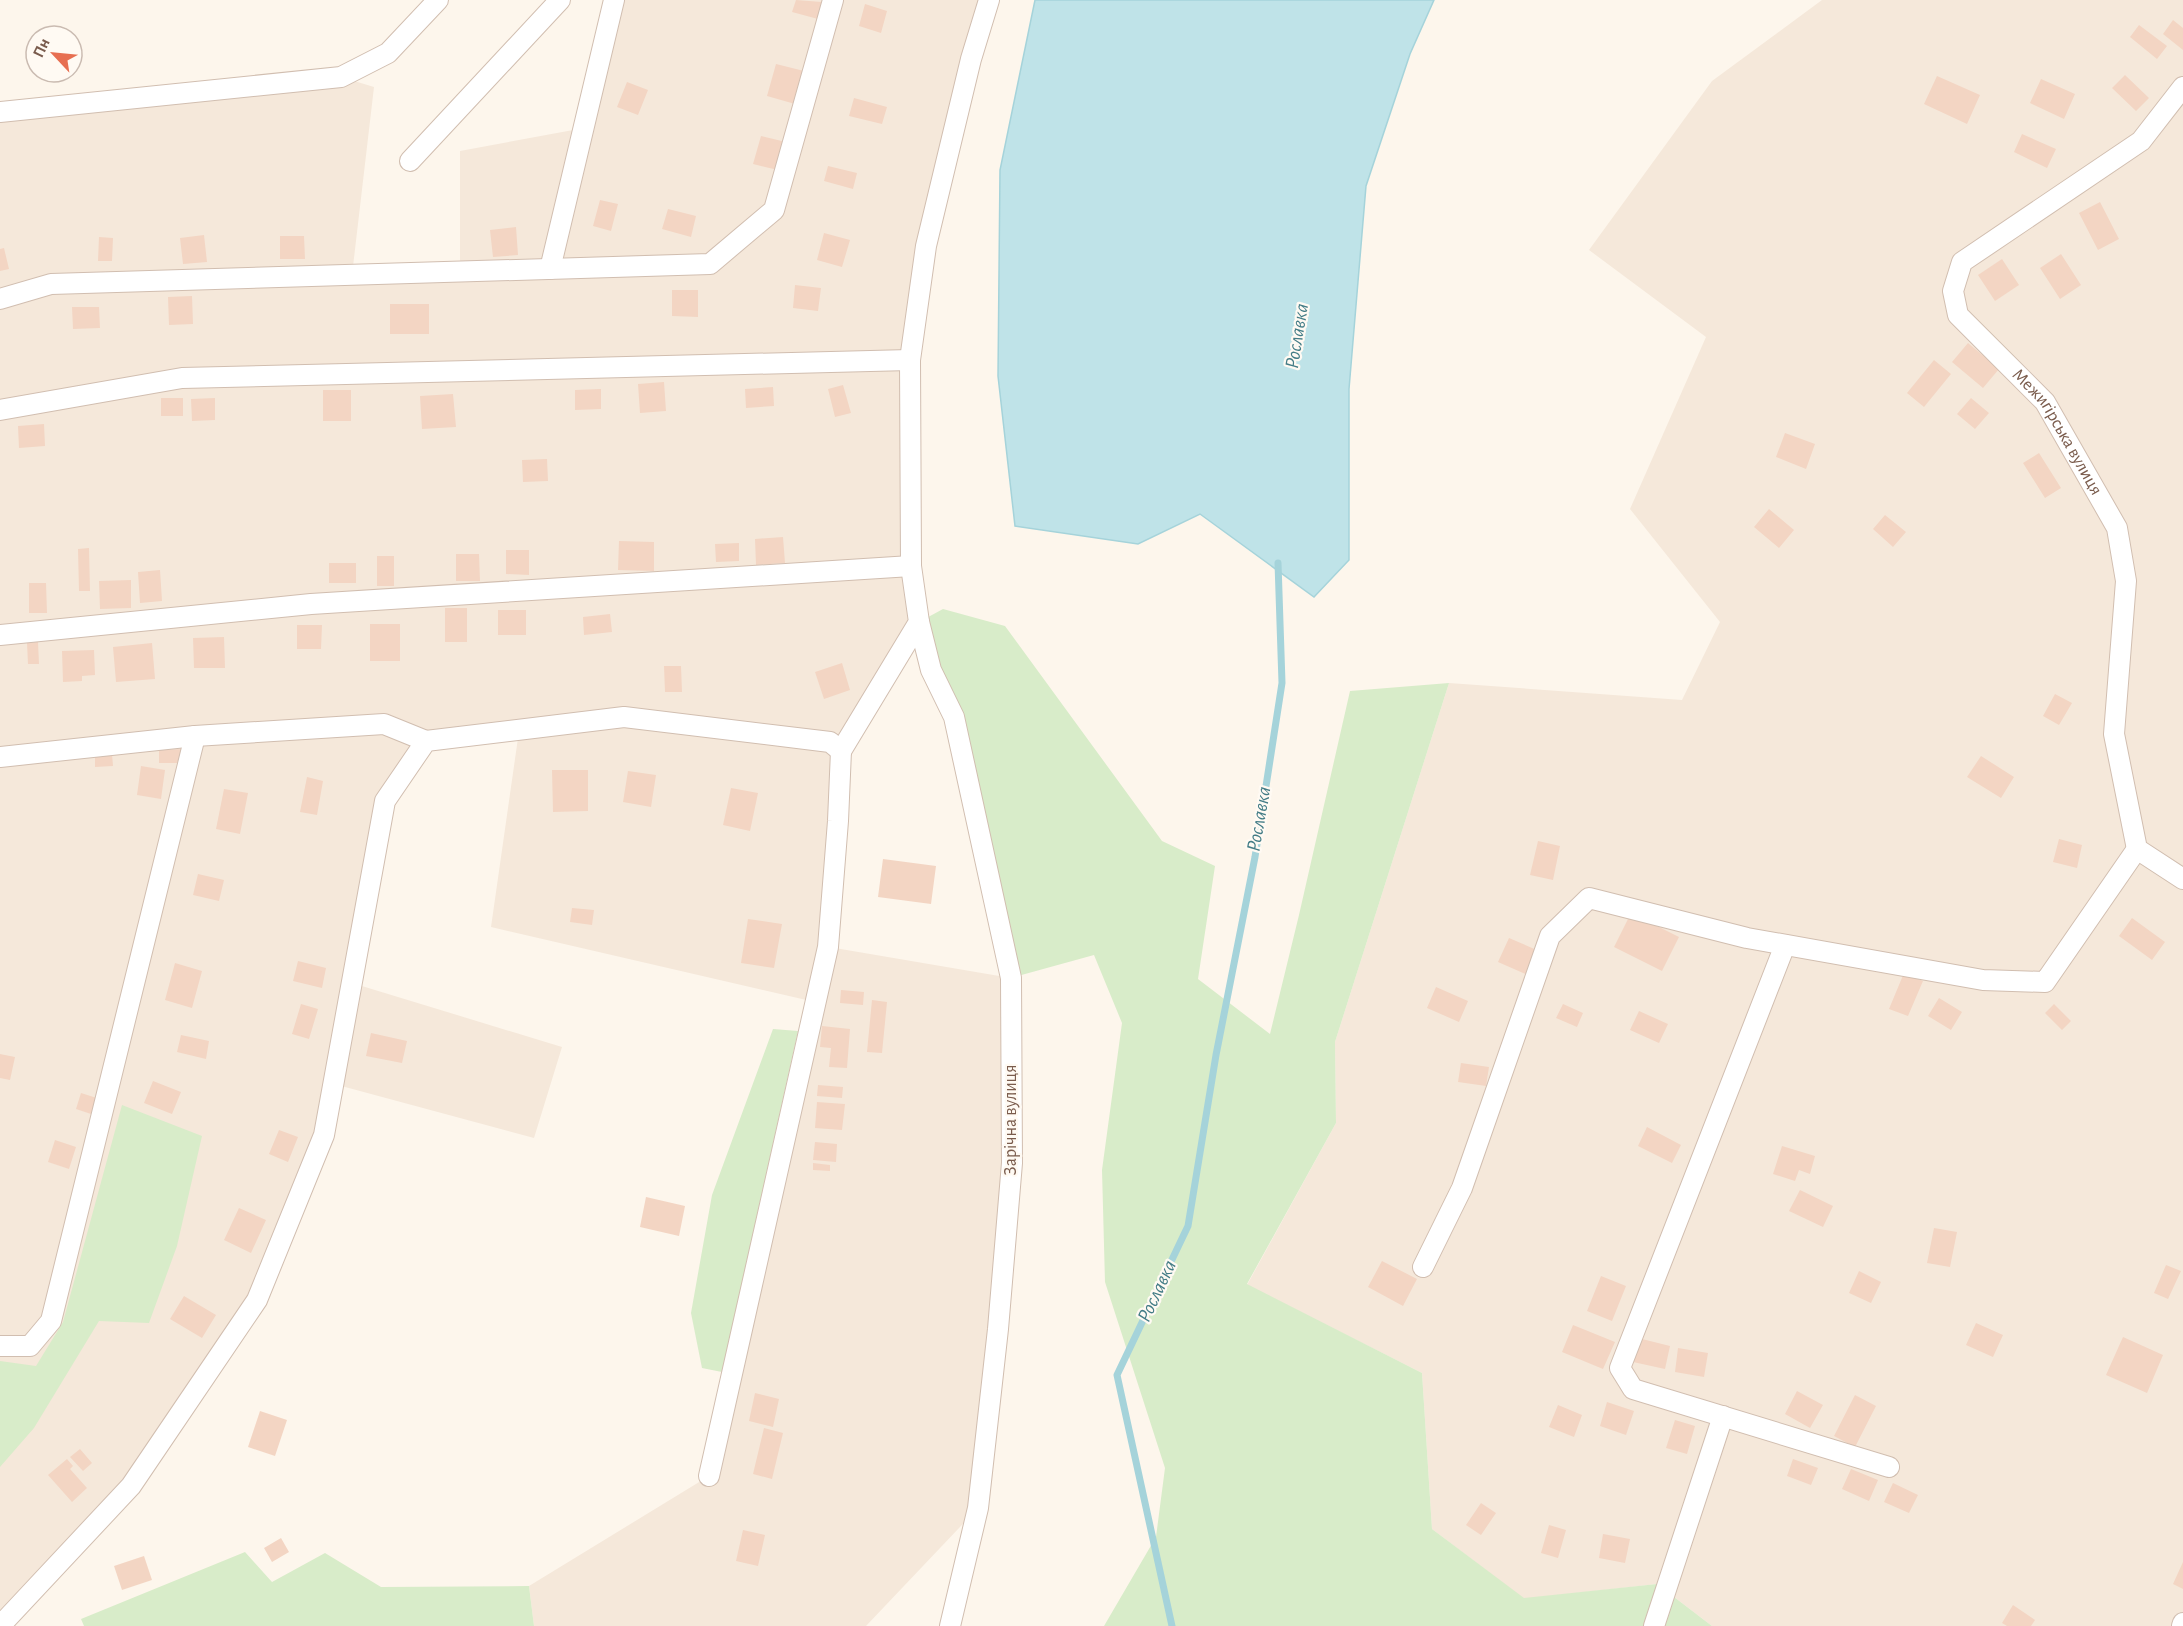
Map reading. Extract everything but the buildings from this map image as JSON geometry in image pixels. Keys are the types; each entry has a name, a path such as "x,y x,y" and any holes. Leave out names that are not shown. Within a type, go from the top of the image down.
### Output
{"street":[{"path":"0,112 341,77 388,53 438,0"},
{"path":"410,161 560,0"},
{"path":"550,269 614,0"},
{"path":"0,299 51,284 710,264 774,210 833,0"},
{"name":"Зарічна вулиця","path":"950,1626 978,1508 998,1329 1012,1163 1011,978 954,717 932,670 919,622 911,566 910,360 926,246 971,59 989,0"},
{"name":"Межигірська вулиця","path":"2137,849 2114,734 2126,581 2117,528 2045,402 1958,315 1953,291 1962,262 2141,141 2183,87"},
{"path":"0,410 182,378 910,360"},
{"path":"0,634 311,604 911,566"},
{"path":"709,1476 828,947 841,751 919,622"},
{"path":"0,758 195,736 384,724 426,741 624,717 830,742 841,751"},
{"path":"0,1346 30,1346 51,1321 195,736"},
{"path":"0,1626 131,1486 257,1300 324,1135 385,801 426,741"},
{"path":"1423,1267 1462,1188 1550,936 1589,898 1747,938 1785,945 1983,980 2045,982 2137,849 2183,879"},
{"path":"1785,945 1620,1368 1633,1389 1889,1467"},
{"path":"1654,1626 1723,1416"}],"shaded area":[{"path":"614,0 989,0 910,360 919,622 841,751 829,947 1011,978 1012,1163 978,1508 866,1626 534,1626 529,1586 709,1476 815,1002 491,927 519,731 426,741 385,801 352,983 562,1047 534,1138 334,1084 257,1300 131,1486 0,1626 0,112 341,77 374,87 352,275 460,272 460,151 584,128"},
{"path":"1822,0 2183,0 2183,1626 1712,1626 1657,1584 1524,1599 1432,1529 1422,1373 1247,1285 1336,1123 1335,1042 1449,683 1682,700 1720,622 1630,509 1706,337 1589,250 1712,81"}],"green space":[{"path":"943,609 1005,626 1162,841 1215,866 1198,979 1270,1034 1350,691 1449,683 1335,1042 1336,1123 1247,1284 1422,1373 1432,1529 1524,1598 1657,1584 1712,1626 1104,1626 1156,1537 1165,1468 1105,1282 1102,1170 1122,1023 1094,955 1011,978 954,717 919,622"},
{"path":"773,1029 798,1031 722,1372 702,1368 691,1313 712,1195"},
{"path":"122,1105 202,1136 177,1246 149,1323 99,1321 34,1428 0,1467 0,1361 36,1366 63,1322"},
{"path":"245,1552 272,1582 325,1553 381,1587 529,1586 534,1626 84,1626 81,1619"}],"water":[{"path":"1035,0 1434,0 1410,54 1366,186 1349,389 1349,560 1314,597 1200,514 1138,544 1015,526 998,376 1000,170"}],"waterway":[{"name":"Рославка","path":"1172,1626 1117,1375 1188,1226 1216,1055 1255,857 1282,683 1278,563"}]}
